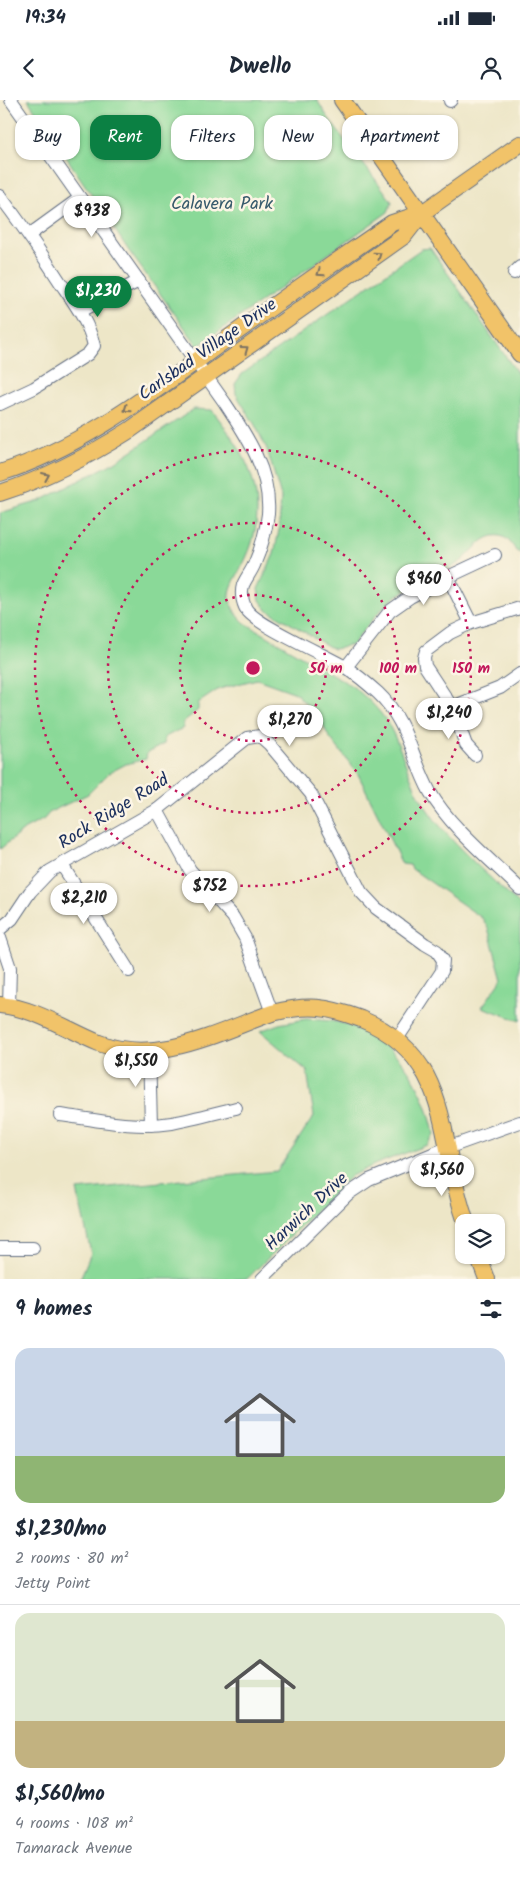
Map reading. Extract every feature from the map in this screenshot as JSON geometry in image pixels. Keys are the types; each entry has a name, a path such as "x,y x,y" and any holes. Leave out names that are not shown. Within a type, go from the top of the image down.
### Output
{"main road":[{"path":"342,100 520,354"},
{"name":"Carlsbad Village Drive","path":"0,493 24,485 96,452 206,377 404,236 422,214 520,144"},
{"name":"Carlsbad Village Drive","path":"0,473 48,454 88,435 195,362 392,222 422,214"},
{"path":"5,1005 24,1010 102,1044 149,1051 178,1047 287,1009 314,1007 337,1010 376,1025 397,1039 413,1054 431,1083 454,1146 455,1184 464,1214"},
{"path":"481,1264 487,1279"}],"street":[{"path":"11,100 247,436 263,473 268,513 263,538 244,585 242,598 246,609 252,615 288,637 346,667 379,694 407,735 430,791 446,815 520,889"},
{"path":"0,196 29,235 80,311 94,346 88,354 34,388 0,404"},
{"path":"29,235 80,198"},
{"path":"80,311 139,281"},
{"path":"346,667 390,611 410,597 495,555"},
{"path":"448,577 471,623"},
{"path":"475,755 466,745 452,707 426,666 424,658 426,651 450,634 471,623 520,608"},
{"path":"452,707 500,688 520,674"},
{"name":"Rock Ridge Road","path":"0,929 12,919 30,892 50,871 157,810 247,738 260,736 311,794 361,892 376,908 437,951 443,960 442,971 397,1039"},
{"path":"157,810 190,870 233,917 245,938 272,1013"},
{"path":"62,865 128,972"},
{"path":"0,938 10,968 5,1005"},
{"path":"149,1051 151,1125"},
{"path":"60,1116 134,1125 151,1125 172,1123 236,1108"},
{"name":"Harwich Drive","path":"262,1279 348,1194 369,1180 454,1146 519,1125"},
{"path":"0,1248 33,1248"}],"green space":[{"name":"Calavera Park","path":"28,100 317,100 326,115 264,115 264,160 332,160 332,123 342,136 342,160 361,160 392,202 388,212 198,346 129,251 68,160 80,160 80,115 38,115"},
{"path":"430,248 520,377 520,553 504,537 493,536 483,540 460,562 395,597 377,614 351,646 333,649 266,609 260,600 258,589 274,554 279,530 281,497 267,449 236,394 235,384 242,374 421,249"},
{"path":"194,409 212,410 229,433 249,469 256,495 257,516 254,534 230,591 232,606 245,623 352,686 371,702 393,732 414,786 435,820 458,846 520,906 520,1021 482,1007 502,979 488,928 482,918 412,869 410,865 402,864 358,774 328,735 318,714 309,708 296,693 257,679 219,689 198,703 198,710 183,722 183,728 165,737 164,744 147,753 146,759 126,764 109,773 88,794 50,812 44,819 25,829 0,849 0,513 40,501 115,462"},
{"path":"306,1019 337,1022 357,1028 374,1037 390,1049 414,1079 422,1096 434,1134 427,1145 376,1164 351,1176 247,1279 80,1279 91,1253 77,1190 277,1171 314,1116 307,1071 260,1031 279,1024"}]}
